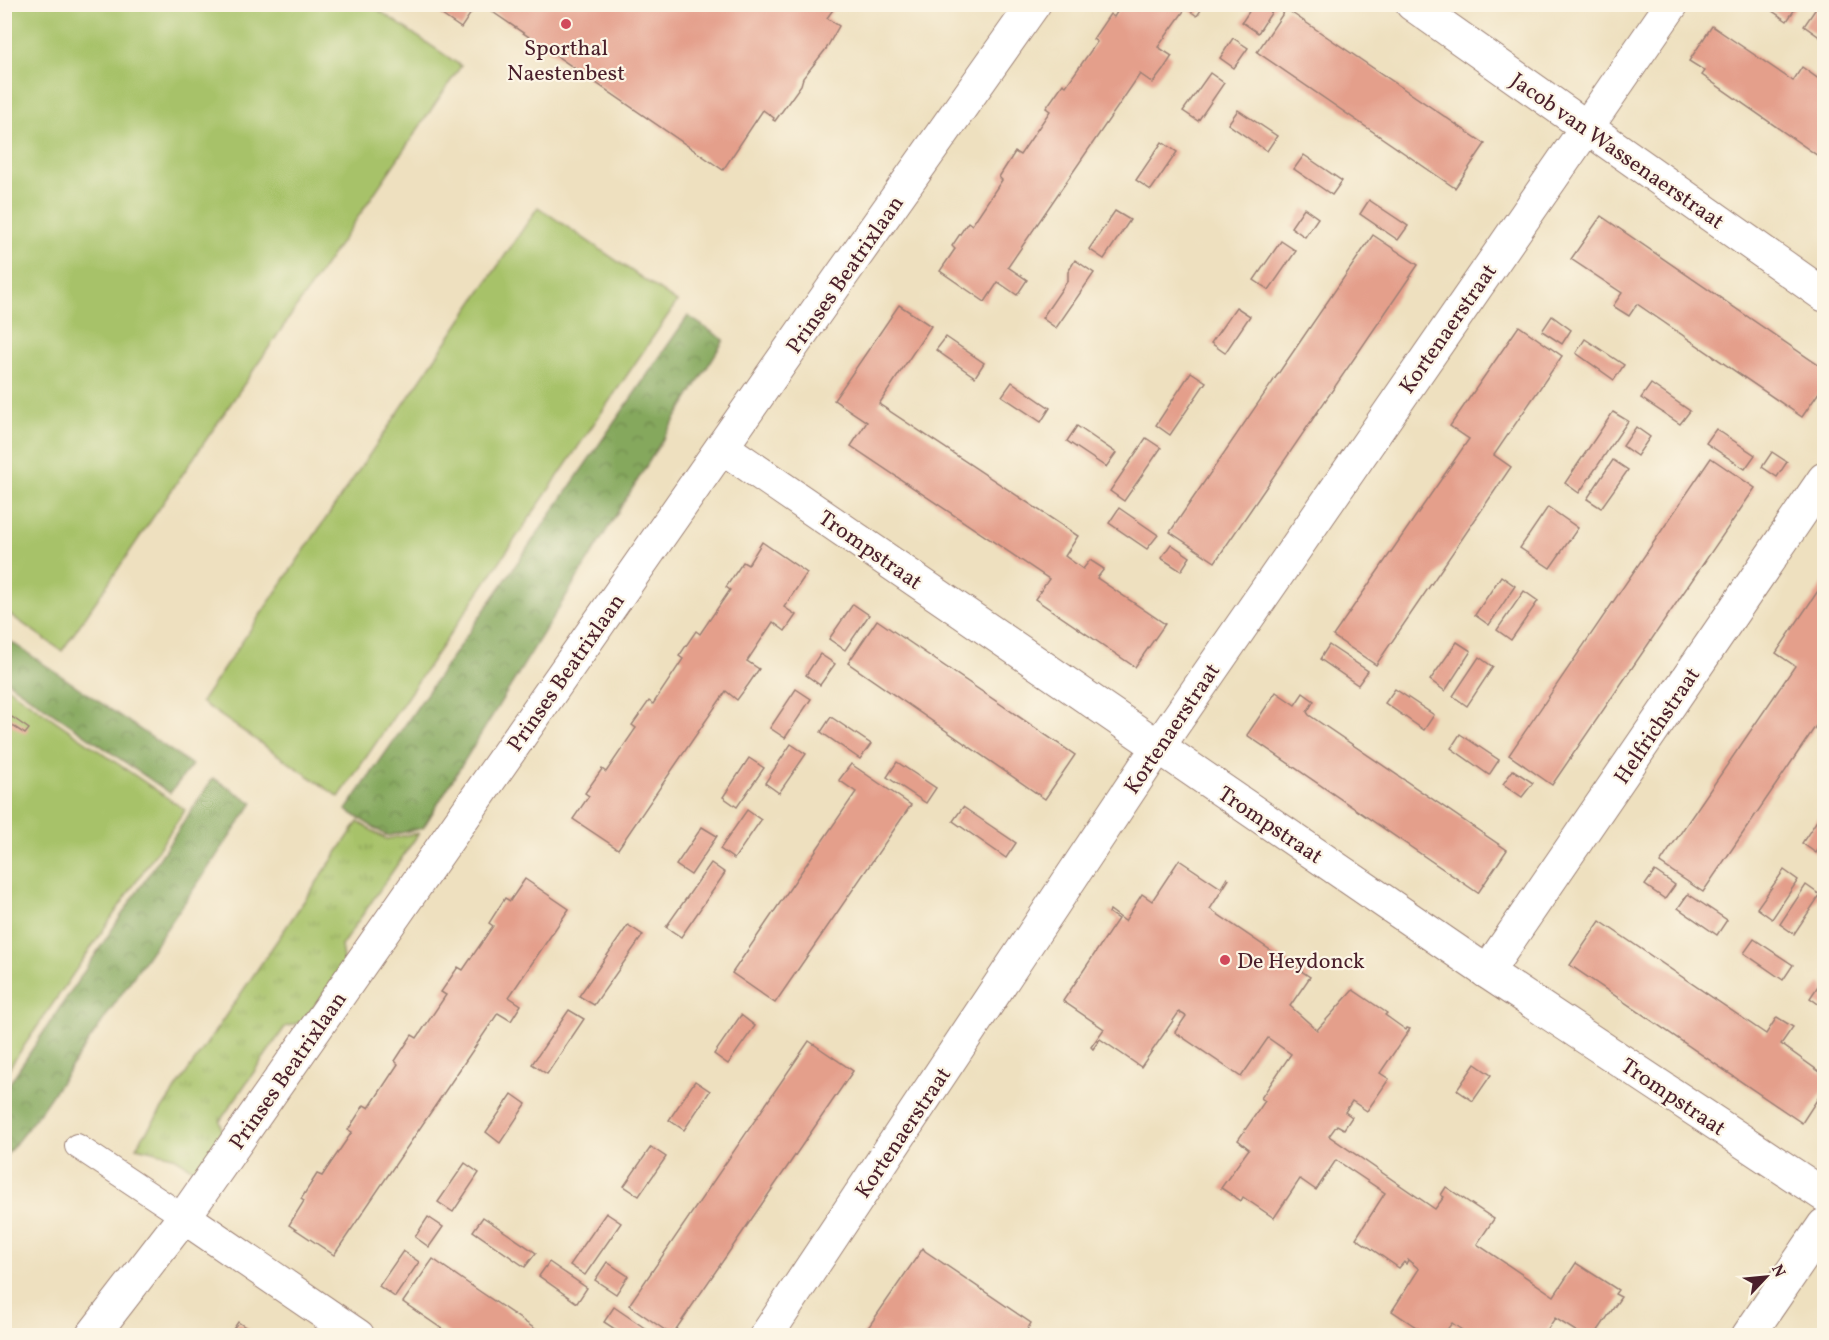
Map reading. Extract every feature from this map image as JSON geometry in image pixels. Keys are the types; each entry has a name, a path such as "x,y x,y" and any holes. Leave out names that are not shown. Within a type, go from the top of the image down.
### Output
{"street":[{"name":"Prinses Beatrixlaan","path":"92,1335 184,1217 1034,4"},
{"name":"Jacob van Wassenaerstraat","path":"1412,4 1824,296"},
{"name":"Kortenaerstraat","path":"766,1335 1158,747 1672,4"},
{"name":"Trompstraat","path":"722,447 1487,972 1824,1196"},
{"name":"Helfrichstraat","path":"1487,972 1824,479"},
{"path":"184,1217 358,1335"},
{"path":"1748,1335 1824,1225"}],"lane":[{"path":"78,1146 184,1217"}],"green space":[{"path":"5,4 371,5 461,66 62,651 5,611"},
{"path":"538,207 677,302 339,797 201,702"},
{"path":"688,316 724,340 423,828 387,836 346,810"},
{"path":"4,637 192,765 170,793 5,680"},
{"path":"5,686 185,810 5,1074"},
{"path":"213,778 253,803 40,1112 5,1157 5,1090"},
{"path":"358,822 386,839 419,833 341,946 344,965 304,1021 285,1027 220,1121 224,1141 199,1173 173,1156 136,1147"}],"building":[{"path":"426,4 477,4 461,28"},
{"path":"481,4 837,4 827,18 839,26 826,49 803,78 801,85 775,121 763,110 723,170"},
{"path":"1122,4 1205,4 1197,16 1186,8 1158,47 1172,56 1163,70 1153,83 1140,74 1008,267 1027,280 1017,295 998,282 985,302 940,271 955,249 952,246 968,222 972,225 1002,180 999,177 1015,152 1020,155 1050,111 1046,108 1063,84 1066,86 1097,42 1093,39 1110,14 1114,17"},
{"path":"1254,4 1277,4 1258,33 1242,22"},
{"path":"1762,4 1794,4 1797,6 1787,21"},
{"path":"1819,4 1824,4 1824,40 1804,26"},
{"path":"1286,9 1485,144 1455,188 1257,52"},
{"path":"1712,26 1793,81 1802,67 1824,83 1824,160 1702,75 1705,71 1689,61"},
{"path":"1233,38 1248,48 1234,68 1220,58"},
{"path":"1210,73 1224,83 1198,121 1183,111"},
{"path":"1238,110 1277,136 1267,151 1228,124"},
{"path":"1162,142 1177,152 1151,190 1136,180"},
{"path":"1304,155 1342,181 1332,195 1294,169"},
{"path":"1369,200 1408,226 1398,240 1360,214"},
{"path":"1304,208 1318,218 1305,237 1291,227"},
{"path":"1115,211 1130,220 1104,259 1089,249"},
{"path":"1601,216 1824,369 1824,385 1802,417 1637,304 1629,316 1613,306 1622,293 1571,259"},
{"path":"1373,235 1418,265 1215,562 1170,532"},
{"path":"1281,241 1296,251 1269,290 1254,280"},
{"path":"1075,260 1094,273 1056,328 1042,318 1068,280 1068,272"},
{"path":"899,305 931,326 879,404 1078,536 1065,556 1083,569 1090,560 1104,569 1097,578 1165,624 1135,667 1035,599 1049,579 851,446 867,422 834,400"},
{"path":"1236,307 1250,316 1225,353 1211,343"},
{"path":"1552,316 1571,330 1562,344 1542,331"},
{"path":"1519,326 1562,356 1494,455 1511,467 1376,665 1333,636 1469,439 1450,426"},
{"path":"946,337 984,363 975,377 936,350"},
{"path":"1585,339 1624,365 1614,380 1576,353"},
{"path":"1191,372 1206,382 1170,435 1156,425"},
{"path":"1012,382 1050,408 1041,422 1002,396"},
{"path":"1651,384 1690,411 1680,424 1641,398"},
{"path":"1613,412 1628,421 1579,493 1565,483"},
{"path":"1077,426 1116,453 1106,467 1067,441"},
{"path":"1636,427 1650,437 1637,456 1623,446"},
{"path":"1716,429 1755,455 1745,469 1706,443"},
{"path":"1146,438 1161,448 1124,501 1110,491"},
{"path":"1772,452 1787,462 1777,477 1762,467"},
{"path":"1711,458 1755,488 1552,785 1509,755"},
{"path":"1613,460 1628,470 1601,508 1587,499"},
{"path":"1548,507 1578,528 1550,568 1520,548"},
{"path":"1119,508 1158,535 1147,549 1109,523"},
{"path":"762,542 807,573 784,607 796,615 785,631 773,622 747,661 759,669 737,700 726,691 618,849 573,819 589,796 585,793 602,769 606,772 636,728 632,725 649,701 653,704 683,659 679,656 696,631 700,634 730,590 726,587 743,562 748,565"},
{"path":"1171,544 1190,557 1181,571 1161,558"},
{"path":"1501,576 1515,586 1489,625 1475,615"},
{"path":"1824,582 1824,676 1820,683 1824,686 1824,714 1703,892 1660,863 1795,666 1776,653"},
{"path":"1524,591 1538,601 1511,640 1497,630"},
{"path":"853,604 869,615 845,650 829,639"},
{"path":"877,620 1075,755 1045,799 848,663"},
{"path":"1457,642 1471,651 1445,691 1430,680"},
{"path":"1329,645 1368,671 1358,685 1320,659"},
{"path":"820,654 835,664 820,685 806,675"},
{"path":"1479,657 1493,667 1467,706 1453,696"},
{"path":"796,689 811,699 785,738 770,728"},
{"path":"1395,689 1434,715 1424,730 1385,703"},
{"path":"1276,692 1295,705 1303,693 1314,701 1307,712 1309,715 1507,850 1478,893 1247,735"},
{"path":"12,717 29,729 25,734 8,723"},
{"path":"831,717 871,744 860,759 821,732"},
{"path":"1460,734 1499,760 1489,775 1451,748"},
{"path":"791,744 806,754 779,793 765,783"},
{"path":"749,758 764,768 737,807 723,797"},
{"path":"897,762 936,788 926,803 887,777"},
{"path":"851,764 911,805 775,1003 732,973 856,792 839,780"},
{"path":"1513,770 1533,783 1522,797 1503,784"},
{"path":"963,807 1016,843 1006,858 953,821"},
{"path":"747,810 761,820 734,859 720,849"},
{"path":"1824,810 1824,841 1816,853 1802,843"},
{"path":"702,827 717,836 691,875 676,865"},
{"path":"1179,860 1221,888 1227,878 1229,879 1210,909 1310,977 1290,1006 1317,1030 1353,990 1387,1013 1385,1015 1406,1030 1410,1029 1380,1073 1389,1079 1367,1111 1352,1101 1345,1112 1352,1117 1344,1129 1337,1125 1329,1136 1435,1209 1444,1197 1441,1195 1446,1187 1494,1219 1477,1244 1554,1296 1576,1263 1618,1290 1615,1294 1621,1297 1595,1335 1582,1335 1555,1318 1547,1330 1550,1332 1548,1335 1469,1335 1452,1323 1443,1335 1428,1335 1392,1311 1419,1269 1408,1260 1399,1268 1356,1238 1385,1193 1336,1160 1316,1190 1300,1179 1274,1218 1243,1197 1241,1201 1221,1188 1249,1149 1238,1140 1265,1101 1261,1098 1291,1054 1268,1038 1241,1077 1175,1032 1186,1016 1179,1012 1141,1067 1100,1039 1093,1049 1091,1047 1104,1029 1063,1001 1118,919 1109,913 1110,910 1125,921 1142,894 1152,901"},
{"path":"711,863 725,873 681,937 666,927"},
{"path":"1784,870 1798,880 1772,919 1757,908"},
{"path":"1655,871 1675,885 1665,899 1645,885"},
{"path":"525,879 569,909 509,997 521,1005 511,1021 498,1013 334,1255 289,1225 304,1201 301,1199 317,1174 322,1176 352,1132 348,1130 364,1105 369,1108 398,1064 395,1061 412,1035 417,1038 446,995 441,992 458,967 463,970 493,926 489,923 505,898 510,901"},
{"path":"1806,885 1820,895 1794,934 1780,924"},
{"path":"1688,894 1727,920 1717,935 1678,908"},
{"path":"1600,921 1766,1034 1777,1017 1793,1027 1781,1044 1824,1075 1824,1089 1802,1123 1570,965"},
{"path":"628,925 643,935 594,1005 579,996"},
{"path":"1754,939 1793,965 1783,980 1744,953"},
{"path":"1820,983 1824,987 1824,1008 1810,998"},
{"path":"569,1010 584,1019 547,1074 532,1064"},
{"path":"741,1015 755,1026 728,1064 714,1054"},
{"path":"809,1041 853,1071 672,1335 629,1305"},
{"path":"1475,1064 1491,1075 1473,1101 1457,1090"},
{"path":"695,1081 710,1091 684,1130 669,1120"},
{"path":"512,1094 526,1104 500,1143 486,1132"},
{"path":"651,1147 666,1157 639,1196 624,1186"},
{"path":"465,1163 479,1173 453,1212 438,1202"},
{"path":"606,1213 621,1223 585,1275 570,1265"},
{"path":"428,1217 443,1227 429,1247 415,1237"},
{"path":"483,1217 536,1253 525,1267 473,1231"},
{"path":"923,1248 1031,1323 1027,1330 1035,1335 863,1335"},
{"path":"403,1251 419,1262 395,1297 379,1286"},
{"path":"433,1259 544,1335 451,1335 403,1302"},
{"path":"549,1262 587,1288 577,1303 539,1276"},
{"path":"607,1262 628,1276 616,1294 595,1280"},
{"path":"614,1307 652,1333 650,1335 624,1335 604,1322"},
{"path":"238,1322 257,1335 229,1335"}],"place":[{"name":"Sporthal Naestenbest","path":"566,24"},
{"name":"De Heydonck","path":"1225,960"}]}
